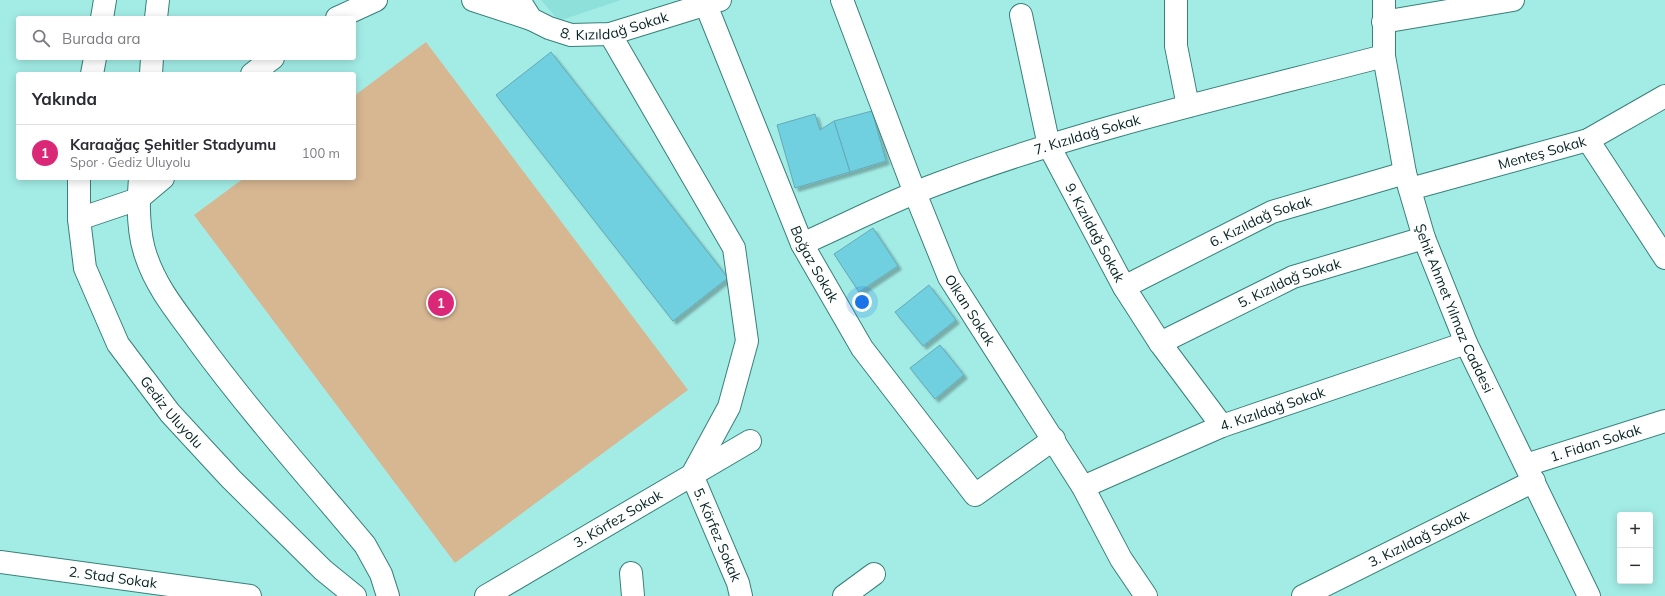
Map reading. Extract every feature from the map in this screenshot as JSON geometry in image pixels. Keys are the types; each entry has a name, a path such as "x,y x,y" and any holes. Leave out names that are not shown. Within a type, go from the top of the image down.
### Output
{"street":[{"path":"102,16 105,0"},
{"path":"156,16 158,0"},
{"path":"341,16 376,0"},
{"name":"8. Kızıldağ Sokak","path":"473,0 531,19 549,28 571,36 610,34 713,2"},
{"path":"519,0 531,19"},
{"name":"Olkan Sokak","path":"842,0 915,193 949,277 1054,439 1083,486 1121,559 1146,596"},
{"path":"1176,0 1176,46 1188,106"},
{"name":"Şehit Ahmet Yılmaz Caddesi","path":"1384,0 1384,56 1408,181 1424,238 1466,343 1590,596"},
{"path":"1383,22 1513,0"},
{"name":"Boğaz Sokak","path":"713,2 802,244 862,348 974,495 1054,439"},
{"name":"9. Kızıldağ Sokak","path":"1021,15 1049,146 1124,287 1160,343 1222,426"},
{"path":"610,34 734,248 747,342 729,407 692,475"},
{"name":"7. Kızıldağ Sokak","path":"802,244 936,184 1049,146 1188,106 1384,56"},
{"path":"92,72 95,60"},
{"path":"151,72 152,60"},
{"path":"255,72 270,60"},
{"name":"Menteş Sokak","path":"1408,181 1588,140 1665,96"},
{"path":"1588,140 1665,258"},
{"name":"Gediz Uluyolu","path":"79,180 79,219 85,268 118,344 170,413 231,479 323,570 355,596"},
{"path":"140,180 138,199 145,255 157,285 222,373 366,545 381,574 388,596"},
{"path":"79,219 138,199 161,180"},
{"name":"6. Kızıldağ Sokak","path":"1124,287 1272,212 1408,181"},
{"name":"5. Kızıldağ Sokak","path":"1160,343 1293,277 1424,238"},
{"name":"4. Kızıldağ Sokak","path":"1083,486 1222,426 1466,343"},
{"name":"1. Fidan Sokak","path":"1530,473 1665,421"},
{"name":"3. Körfez Sokak","path":"486,596 750,441"},
{"name":"3. Kızıldağ Sokak","path":"1303,596 1530,473"},
{"name":"5. Körfez Sokak","path":"692,475 738,583 741,596"},
{"name":"2. Stad Sokak","path":"0,562 221,594 250,596"},
{"path":"631,573 633,596"},
{"path":"844,596 874,574 876,596"}],"shaded area":[{"path":"541,0 621,0 559,21"},
{"path":"426,42 688,390 455,563 194,215 241,180 356,180 356,94"}],"building":[{"path":"551,52 728,278 673,321 496,95"},
{"path":"872,111 886,161 850,172 834,121"},
{"path":"815,114 820,130 834,121 850,172 795,188 777,125"},
{"path":"873,228 898,266 859,292 834,254"},
{"path":"929,285 956,320 923,346 895,312"},
{"path":"940,345 964,375 935,399 910,368"}],"place":[{"name":"Karaağaç Şehitler Stadyumu","path":"441,303"}]}
